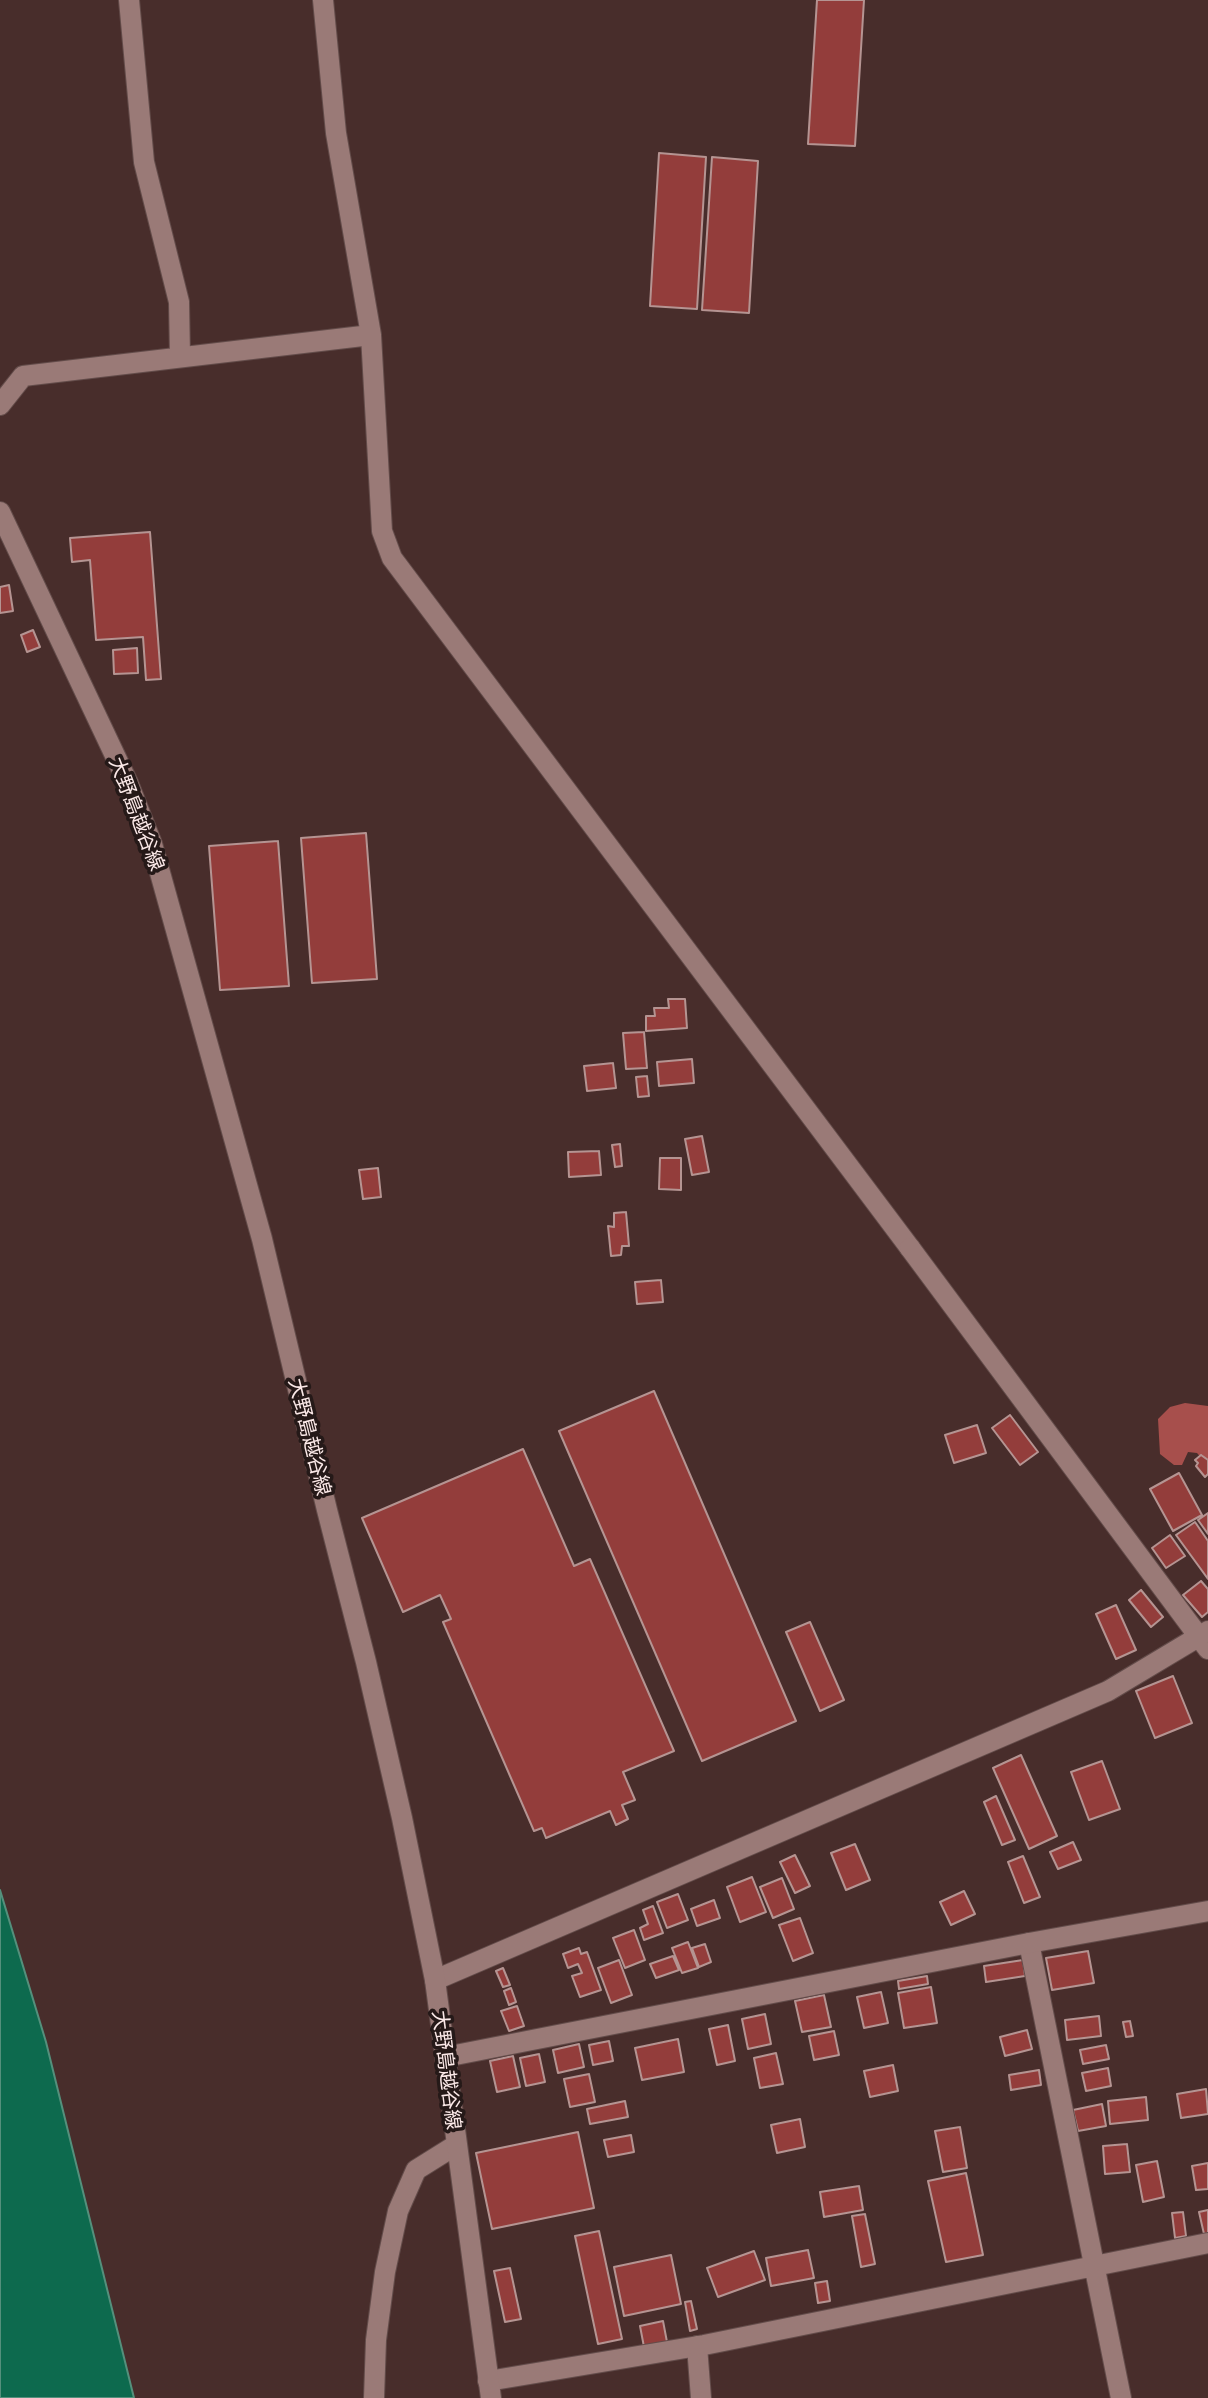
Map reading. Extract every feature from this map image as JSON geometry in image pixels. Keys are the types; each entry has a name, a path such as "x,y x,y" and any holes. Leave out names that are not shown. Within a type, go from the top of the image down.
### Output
{"street":[{"path":"129,0 144,162 179,302 180,356"},
{"path":"323,0 336,133 371,335 382,531 392,558 1205,1639 1108,1691 435,1980"},
{"path":"0,405 23,376 371,335"},
{"name":"大野島越谷線","path":"0,512 128,783 152,844 262,1239 366,1662 435,1980 490,2390"},
{"path":"445,2057 1208,1911"},
{"path":"1029,1943 1121,2398"},
{"path":"374,2398 381,2299 398,2211 416,2170 456,2145"},
{"path":"490,2390 1208,2243"},
{"path":"697,2346 701,2398"}],"shaded area":[{"path":"1185,1403 1208,1406 1208,1465 1197,1453 1188,1452 1182,1465 1174,1465 1160,1454 1158,1419 1170,1407"},
{"path":"0,1890 46,2042 134,2398 0,2398"}],"building":[{"path":"817,0 864,0 855,146 808,144"},
{"path":"659,153 706,157 697,309 650,306"},
{"path":"712,157 758,161 749,313 702,310"},
{"path":"150,532 161,679 146,680 143,637 96,640 90,560 72,562 70,538"},
{"path":"9,585 13,611 0,613 0,587"},
{"path":"33,630 40,647 27,652 21,635"},
{"path":"137,648 138,673 114,674 113,650"},
{"path":"366,833 377,979 312,983 301,838"},
{"path":"278,841 289,986 220,990 209,846"},
{"path":"668,999 685,999 687,1028 646,1031 646,1016 655,1016 654,1008 669,1008"},
{"path":"644,1032 647,1068 626,1069 623,1033"},
{"path":"692,1059 694,1083 659,1086 657,1062"},
{"path":"613,1063 616,1088 587,1091 584,1066"},
{"path":"647,1076 649,1096 638,1097 636,1077"},
{"path":"702,1136 709,1172 692,1175 685,1139"},
{"path":"620,1144 622,1166 615,1167 612,1145"},
{"path":"599,1151 601,1175 569,1177 568,1152"},
{"path":"660,1158 681,1158 681,1190 659,1189"},
{"path":"378,1168 381,1197 363,1199 359,1170"},
{"path":"626,1212 629,1246 622,1246 621,1255 611,1256 608,1226 614,1227 614,1213"},
{"path":"661,1280 663,1302 637,1304 635,1282"},
{"path":"654,1391 796,1721 702,1761 559,1431"},
{"path":"1010,1415 1038,1452 1020,1465 992,1428"},
{"path":"977,1425 986,1453 954,1463 945,1435"},
{"path":"523,1449 574,1566 590,1559 674,1751 623,1772 635,1800 622,1805 628,1819 616,1825 610,1811 546,1838 542,1828 534,1831 443,1622 451,1619 440,1595 403,1612 362,1518"},
{"path":"1201,1455 1208,1460 1208,1474 1205,1477 1196,1466 1198,1463 1195,1460"},
{"path":"1179,1473 1202,1515 1173,1531 1150,1489"},
{"path":"1208,1513 1208,1534 1198,1520"},
{"path":"1195,1522 1208,1541 1208,1579 1176,1535"},
{"path":"1170,1535 1185,1556 1166,1568 1152,1548"},
{"path":"1201,1581 1208,1589 1208,1612 1202,1617 1183,1595"},
{"path":"1141,1590 1163,1617 1151,1627 1129,1600"},
{"path":"1116,1605 1136,1650 1116,1659 1096,1614"},
{"path":"810,1622 844,1700 820,1711 786,1632"},
{"path":"1173,1676 1192,1723 1155,1738 1136,1691"},
{"path":"1021,1755 1057,1836 1029,1849 993,1768"},
{"path":"1102,1761 1120,1809 1089,1820 1071,1772"},
{"path":"996,1796 1015,1840 1002,1845 984,1802"},
{"path":"1073,1842 1081,1860 1058,1869 1050,1852"},
{"path":"855,1844 870,1880 846,1890 831,1853"},
{"path":"795,1855 810,1886 795,1893 780,1862"},
{"path":"1023,1856 1040,1897 1024,1903 1008,1862"},
{"path":"752,1877 766,1912 740,1922 727,1887"},
{"path":"782,1878 794,1909 773,1918 760,1887"},
{"path":"964,1891 975,1914 951,1925 940,1902"},
{"path":"678,1894 688,1920 667,1928 657,1902"},
{"path":"714,1900 720,1918 697,1926 691,1909"},
{"path":"653,1906 663,1933 644,1940 640,1928 648,1924 643,1910"},
{"path":"800,1918 813,1953 793,1961 779,1925"},
{"path":"634,1930 645,1960 625,1968 613,1938"},
{"path":"688,1942 698,1968 682,1973 672,1948"},
{"path":"705,1944 711,1962 699,1967 692,1948"},
{"path":"579,1948 581,1954 587,1952 601,1990 580,1997 572,1976 582,1973 578,1964 568,1968 563,1954"},
{"path":"1088,1951 1094,1983 1052,1990 1046,1958"},
{"path":"673,1956 679,1970 656,1978 650,1964"},
{"path":"619,1960 632,1995 611,2003 598,1968"},
{"path":"1023,1960 1025,1976 986,1982 984,1966"},
{"path":"503,1968 510,1985 503,1987 496,1971"},
{"path":"927,1976 928,1984 899,1989 898,1981"},
{"path":"931,1987 937,2023 904,2028 898,1993"},
{"path":"511,1988 516,2002 509,2005 504,1991"},
{"path":"881,1992 888,2023 864,2028 857,1997"},
{"path":"824,1995 831,2027 802,2032 795,2001"},
{"path":"517,2006 524,2026 509,2031 501,2011"},
{"path":"765,2014 771,2044 748,2049 742,2019"},
{"path":"1099,2016 1101,2036 1067,2040 1065,2020"},
{"path":"1130,2021 1133,2036 1126,2037 1123,2022"},
{"path":"728,2025 735,2061 717,2065 709,2029"},
{"path":"1027,2030 1032,2049 1005,2056 1000,2037"},
{"path":"834,2031 839,2055 814,2060 809,2036"},
{"path":"678,2039 684,2072 642,2080 635,2048"},
{"path":"609,2041 613,2061 593,2065 589,2045"},
{"path":"579,2044 584,2067 558,2073 553,2050"},
{"path":"1106,2045 1109,2059 1083,2064 1080,2050"},
{"path":"776,2053 783,2084 760,2088 754,2058"},
{"path":"539,2054 545,2082 526,2086 520,2058"},
{"path":"513,2056 520,2087 497,2092 490,2061"},
{"path":"893,2065 898,2091 870,2097 864,2071"},
{"path":"1108,2068 1111,2086 1086,2091 1082,2073"},
{"path":"1039,2070 1041,2085 1011,2090 1009,2075"},
{"path":"589,2074 595,2102 570,2107 564,2079"},
{"path":"1206,2089 1208,2114 1181,2118 1177,2094"},
{"path":"1146,2097 1148,2120 1110,2124 1108,2101"},
{"path":"625,2101 628,2117 590,2124 587,2109"},
{"path":"1102,2104 1106,2126 1078,2131 1073,2110"},
{"path":"800,2119 805,2147 777,2153 771,2125"},
{"path":"960,2127 967,2168 943,2172 935,2131"},
{"path":"578,2132 594,2208 492,2229 476,2153"},
{"path":"631,2135 634,2152 608,2157 604,2140"},
{"path":"1127,2144 1130,2172 1105,2174 1103,2146"},
{"path":"1157,2161 1164,2197 1143,2202 1136,2165"},
{"path":"1208,2163 1208,2189 1196,2190 1192,2166"},
{"path":"966,2173 983,2255 946,2262 928,2181"},
{"path":"859,2186 863,2210 824,2217 820,2192"},
{"path":"1208,2210 1208,2233 1204,2234 1199,2212"},
{"path":"1183,2212 1186,2236 1175,2238 1172,2213"},
{"path":"865,2214 875,2264 861,2267 852,2216"},
{"path":"599,2231 622,2339 598,2344 575,2236"},
{"path":"808,2250 814,2278 771,2286 766,2258"},
{"path":"754,2251 765,2280 718,2297 707,2268"},
{"path":"671,2255 681,2304 624,2316 614,2267"},
{"path":"510,2268 521,2319 505,2322 494,2271"},
{"path":"827,2281 830,2301 818,2303 815,2283"},
{"path":"691,2301 697,2329 690,2331 685,2302"},
{"path":"663,2321 667,2342 644,2347 640,2326"}]}
